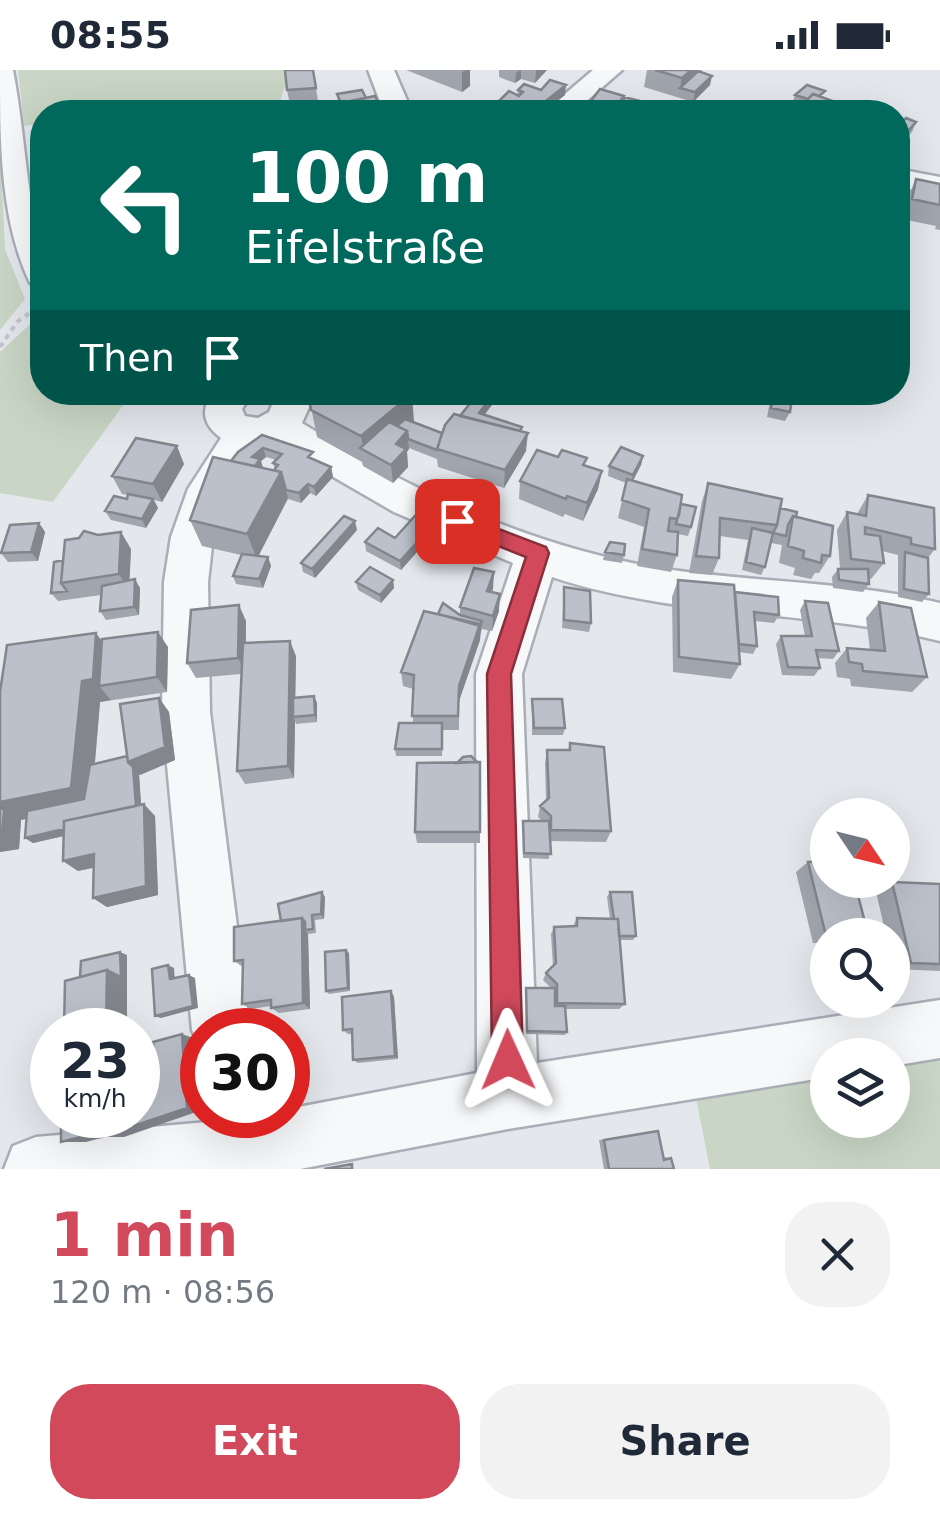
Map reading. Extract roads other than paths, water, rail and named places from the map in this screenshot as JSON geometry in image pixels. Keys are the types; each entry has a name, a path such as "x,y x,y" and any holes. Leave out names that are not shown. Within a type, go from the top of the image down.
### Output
{"street":[{"path":"0,70 9,109 17,218 30,255"},
{"path":"381,70 393,100"},
{"path":"573,100 609,70"},
{"path":"910,180 940,186"},
{"path":"219,1008 186,712 186,582 192,537 208,490 263,407 421,507 538,553 654,585 824,599 940,622"},
{"path":"508,1098 499,674 538,553"},
{"path":"36,1169 234,1145 940,1030"}]}
